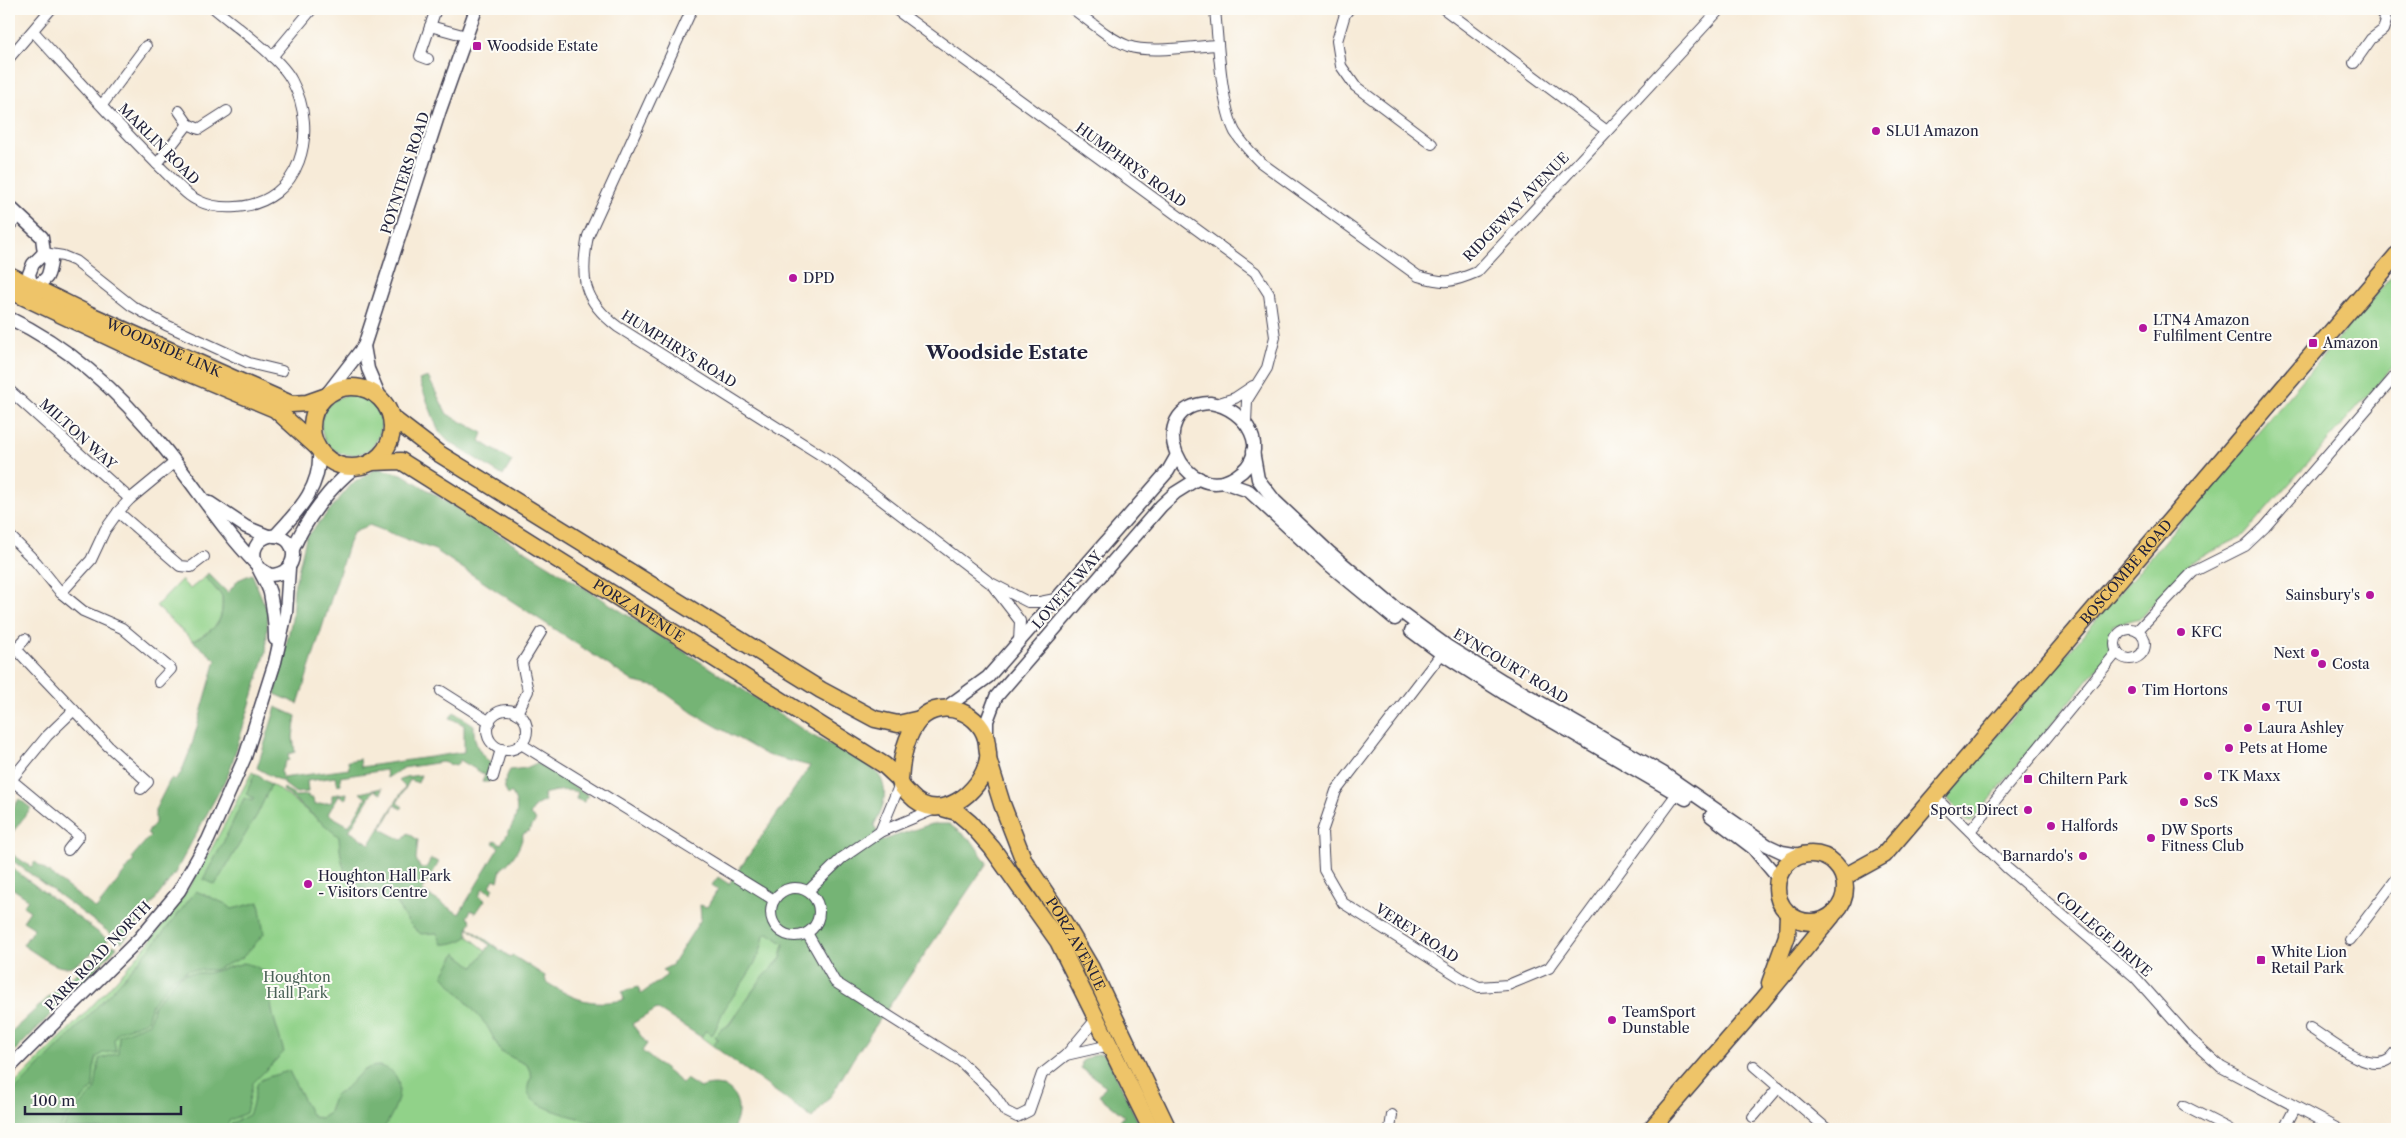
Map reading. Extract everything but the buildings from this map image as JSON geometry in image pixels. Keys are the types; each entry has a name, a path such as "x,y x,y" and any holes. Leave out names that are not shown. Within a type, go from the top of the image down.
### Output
{"main road":[{"name":"BOSCOMBE ROAD","path":"1844,877 1884,855 2397,255"},
{"name":"WOODSIDE LINK","path":"9,275 29,293 153,358 275,409 318,448"},
{"name":"WOODSIDE LINK","path":"9,290 29,293 291,404 307,403 326,396"},
{"path":"354,386 371,391 380,397 391,417 392,428 389,443 380,456 372,462 356,467 335,463 318,448 313,437 313,416 326,396 337,389 354,386"},
{"name":"PORZ AVENUE","path":"391,417 438,453 821,690 875,719 898,724 920,719"},
{"name":"PORZ AVENUE","path":"372,462 385,460 401,461 884,765 900,782"},
{"path":"955,709 974,718 987,741 988,759 980,778 970,791 956,803 939,808 923,806 911,797 900,782 901,765 908,740 920,719 931,712 955,709"},
{"name":"PORZ AVENUE","path":"988,759 1001,803 1024,861 1055,906 1091,968 1168,1129"},
{"name":"PORZ AVENUE","path":"939,808 957,812 970,822 1025,892 1058,940 1151,1129"},
{"path":"1651,1129 1762,1001 1832,916 1840,909 1846,888 1844,877 1831,860 1822,855 1800,855 1783,868 1778,878 1777,891 1780,904 1788,914 1798,920 1809,923 1821,922 1832,916"},
{"path":"1762,1001 1776,972 1786,936 1788,914"}],"street":[{"path":"9,58 51,9"},
{"name":"MARLIN ROAD","path":"33,31 157,164 192,197 214,206 232,207 256,204 280,191 297,167 305,143 305,121 300,98 291,78 272,57 215,9"},
{"path":"272,57 312,9"},
{"path":"428,59 420,56 436,9"},
{"name":"POYNTERS ROAD","path":"326,396 364,346 476,9"},
{"name":"HUMPHRYS ROAD","path":"692,9 588,236 583,266 589,294 598,309 618,328 832,462 989,582 1028,602 1055,599"},
{"name":"HUMPHRYS ROAD","path":"895,9 1255,272 1269,294 1275,337 1271,358 1247,400 1246,423"},
{"path":"1073,9 1108,35 1130,46 1155,48 1218,45"},
{"name":"RIDGEWAY AVENUE","path":"1215,9 1218,45 1228,108 1235,131 1247,149 1260,162 1418,276 1435,281 1453,282 1477,272 1720,9"},
{"path":"1349,9 1345,14 1337,41 1342,66 1355,86 1432,144"},
{"path":"1444,9 1607,131"},
{"path":"2354,63 2371,39 2383,30 2386,21 2379,9"},
{"path":"430,26 466,36"},
{"path":"102,106 146,46"},
{"path":"179,111 188,124 199,129 227,111"},
{"path":"157,164 188,124"},
{"path":"9,206 18,217 42,237 44,253"},
{"path":"9,226 18,217"},
{"path":"29,293 28,274 33,264 44,253"},
{"path":"44,253 63,256 74,261 132,306 166,325 249,363 282,371"},
{"path":"9,318 29,327 64,350 123,400 175,462 236,542 264,572 277,575 289,568"},
{"name":"POYNTERS ROAD","path":"364,346 368,369 380,397"},
{"path":"2137,631 2194,572 2245,546 2265,527 2397,374"},
{"name":"HUMPHRYS ROAD","path":"1216,404 1235,398 1258,383"},
{"name":"MILTON WAY","path":"9,390 130,499"},
{"path":"1216,404 1224,406 1246,423 1254,440 1253,451 1245,470 1234,478 1223,482 1199,478 1186,469 1176,457 1172,438 1177,420 1186,411 1197,405 1216,404"},
{"path":"275,662 275,621 269,591 257,565 255,550 262,539 272,536 299,510 314,484 320,466 318,448"},
{"name":"EYNCOURT ROAD","path":"1253,451 1258,479 1275,501 1330,552 1445,650"},
{"name":"LOVETT WAY","path":"944,709 988,677 1168,471 1176,457"},
{"path":"61,593 90,560 105,530 118,512 130,499 175,462"},
{"path":"293,549 301,531 341,477 356,467"},
{"name":"LOVETT WAY","path":"987,741 987,721 996,697 1160,506 1175,493 1199,478"},
{"name":"EYNCOURT ROAD","path":"1223,482 1249,491 1326,562 1381,608 1445,650 1505,694 1680,789 1767,845 1782,852 1800,855"},
{"path":"202,497 246,526 286,540 293,549 294,556 289,568 286,613 275,662"},
{"path":"118,512 180,566 192,567 204,557"},
{"path":"9,535 36,562 61,593 83,611 122,628 171,669 159,682"},
{"name":"HUMPHRYS ROAD","path":"989,582 1020,621 1019,642"},
{"path":"2129,629 2137,631 2145,641 2141,654 2132,659 2127,659 2117,652 2115,642 2120,633 2129,629"},
{"path":"517,713 528,691 522,664 541,632"},
{"path":"25,639 16,650 148,782 141,789"},
{"name":"VEREY ROAD","path":"1445,650 1336,792 1322,832 1324,870 1343,902 1463,979 1479,987 1508,985 1549,968 1680,789"},
{"path":"1970,831 2117,652"},
{"name":"PARK ROAD NORTH","path":"9,1068 139,939 183,884 208,840 245,757 275,662"},
{"path":"441,691 490,722"},
{"path":"68,850 79,836 10,779 47,736 74,710"},
{"path":"511,711 517,713 525,722 527,733 521,744 512,750 501,749 491,741 488,735 490,722 498,713 511,711"},
{"path":"521,744 774,900"},
{"path":"493,777 501,749"},
{"path":"880,832 900,782"},
{"name":"EYNCOURT ROAD","path":"1680,789 1753,848 1778,878"},
{"name":"COLLEGE DRIVE","path":"1934,796 2007,868 2136,977 2190,1039 2221,1067 2295,1108 2338,1129"},
{"path":"808,891 842,858 880,832 939,808"},
{"path":"2350,940 2397,878"},
{"path":"801,888 808,891 814,897 819,912 814,927 807,932 792,935 778,929 772,915 774,900 786,890 801,888"},
{"path":"807,932 835,982 960,1061 993,1093 1006,1111 1017,1117 1029,1111 1042,1074 1066,1055 1097,1018"},
{"path":"2310,1028 2364,1063 2378,1063 2389,1060 2397,1050"},
{"path":"1066,1055 1110,1045"},
{"path":"1754,1066 1827,1129"},
{"path":"1753,1117 1778,1087"},
{"path":"2184,1106 2229,1129"},
{"path":"2284,1129 2295,1108"},
{"path":"1390,1129 1392,1115"}],"green space":[{"path":"2397,270 2397,362 2243,536 2191,562 2140,618 2113,625 2110,653 1970,823 1945,796"},
{"path":"428,377 447,414 483,433 480,441 512,461 503,476 448,441 439,432 419,380"},
{"path":"351,395 367,400 372,404 376,409 381,425 376,441 372,446 367,450 351,455 335,450 330,446 326,441 321,425 326,409 330,404 335,400"},
{"path":"377,468 402,474 655,633 805,731 872,768 881,779 884,792 881,812 874,825 881,841 931,824 949,824 972,841 987,863 853,1059 833,1093 812,1118 713,1046 718,1039 715,1037 721,1029 729,1025 759,982 781,958 784,944 768,933 764,935 754,965 724,1010 712,1035 706,1030 701,1037 657,1009 632,1024 647,1044 642,1051 682,1083 686,1079 700,1088 711,1085 720,1086 728,1089 733,1094 737,1101 738,1110 733,1129 612,1129 605,1125 552,1110 534,1100 528,1092 528,1085 532,1076 527,1065 501,1052 487,1026 443,975 456,953 474,967 490,945 468,928 468,936 466,938 442,944 437,933 421,934 412,926 401,912 394,896 386,902 363,893 349,880 345,871 339,837 283,790 284,788 295,796 308,795 309,798 313,798 314,805 332,802 332,795 347,793 346,799 339,795 328,814 349,826 366,798 360,793 382,788 381,794 374,790 349,831 370,844 405,787 399,781 405,777 421,775 418,783 410,780 397,803 403,807 401,809 395,805 381,829 402,840 408,833 418,840 416,859 420,868 426,868 431,859 439,862 422,891 459,914 499,847 493,843 495,840 501,844 515,819 515,799 511,792 508,795 505,786 510,770 526,768 537,763 588,795 584,802 576,799 578,792 574,791 543,794 545,801 535,806 530,815 536,820 529,831 523,834 521,844 509,863 501,869 498,881 494,879 490,886 494,888 491,893 483,888 479,896 485,900 476,913 471,910 467,917 471,921 468,927 510,957 512,955 545,976 546,982 566,993 592,1002 612,1002 624,1000 622,992 638,987 641,994 667,975 662,970 672,965 701,919 700,905 707,907 718,889 712,885 718,877 729,884 810,766 767,755 693,713 657,687 634,682 435,550 369,525 353,533 348,545 298,704 275,694 292,619 294,588 306,538 351,485"},
{"path":"208,573 228,593 238,580 252,574 268,613 266,652 229,773 175,873 122,942 9,858 9,852 31,867 35,862 96,909 134,860 132,857 150,836 147,833 155,823 155,810 170,780 172,778 175,780 181,773 191,748 216,660 193,641 213,628 222,613 222,596 205,577"},
{"path":"205,577 222,596 222,613 213,628 193,641 156,606 181,580 190,589"},
{"path":"276,707 296,716 293,737 295,752 288,754 289,760 286,761 281,771 282,778 349,769 348,761 360,759 361,767 464,752 464,725 450,718 454,712 474,725 478,749 494,766 493,775 489,782 482,782 485,775 460,760 456,766 442,762 403,768 387,778 386,770 340,777 341,784 338,785 336,777 307,781 308,792 296,793 284,784 284,781 280,781 257,768"},
{"name":"Houghton Hall Park","path":"252,772 284,793 715,1129 9,1129 9,1090 114,983 153,938 183,897 204,862"},
{"path":"255,773 271,785 257,815 215,885 203,879 222,845 244,798 252,801 254,798 246,794"},
{"path":"19,799 31,808 9,837 9,815"},
{"path":"9,866 108,941 83,960 66,967 50,962 23,945 34,928 23,921 30,911 23,906 28,899 9,886"},
{"path":"196,891 226,904 232,909 259,902 264,934 242,958 214,970 188,970 172,980 152,1004 147,1021 118,1032 114,1040 116,1051 103,1053 97,1057 94,1068 93,1088 65,1118 60,1129 9,1129 9,1096 130,971"},
{"path":"766,931 784,944 780,963 759,982 713,1046 701,1037 736,985 761,936"},
{"path":"113,945 117,947 9,1057 9,1034 63,984"},
{"path":"244,963 255,966 266,973 273,1015 284,1052 253,1083 246,1113 230,1120 225,1129 63,1129 68,1119 95,1090 99,1059 118,1053 119,1035 149,1023 154,1005 177,979 186,973 208,973"},
{"path":"1096,1054 1102,1054 1108,1059 1141,1128 1119,1129 1116,1127 1124,1116 1099,1096 1106,1086 1081,1068 1082,1061"},
{"path":"379,1066 389,1070 396,1076 399,1084 399,1093 393,1113 383,1129 228,1129 232,1123 249,1115 257,1084 266,1078 289,1071 310,1113 315,1117 321,1118 328,1114 335,1095 346,1088 360,1073"}],"place":[{"name":"Woodside Estate","path":"477,46"},
{"name":"SLU1 Amazon","path":"1876,131"},
{"name":"DPD","path":"793,278"},
{"name":"LTN4 Amazon Fulfilment Centre","path":"2143,328"},
{"name":"Amazon","path":"2313,343"},
{"name":"Sainsbury's","path":"2370,595"},
{"name":"KFC","path":"2181,632"},
{"name":"Next","path":"2315,653"},
{"name":"Costa","path":"2322,664"},
{"name":"Tim Hortons","path":"2132,690"},
{"name":"TUI","path":"2266,707"},
{"name":"Laura Ashley","path":"2248,728"},
{"name":"Pets at Home","path":"2229,748"},
{"name":"TK Maxx","path":"2208,776"},
{"name":"Chiltern Park","path":"2028,779"},
{"name":"ScS","path":"2184,802"},
{"name":"Sports Direct","path":"2028,810"},
{"name":"Halfords","path":"2051,826"},
{"name":"DW Sports Fitness Club","path":"2151,838"},
{"name":"Barnardo's","path":"2083,856"},
{"name":"Houghton Hall Park - Visitors Centre","path":"308,884"},
{"name":"White Lion Retail Park","path":"2261,960"},
{"name":"TeamSport Dunstable","path":"1612,1020"}],"district":[{"name":"Woodside Estate","path":"1007,352"}]}
